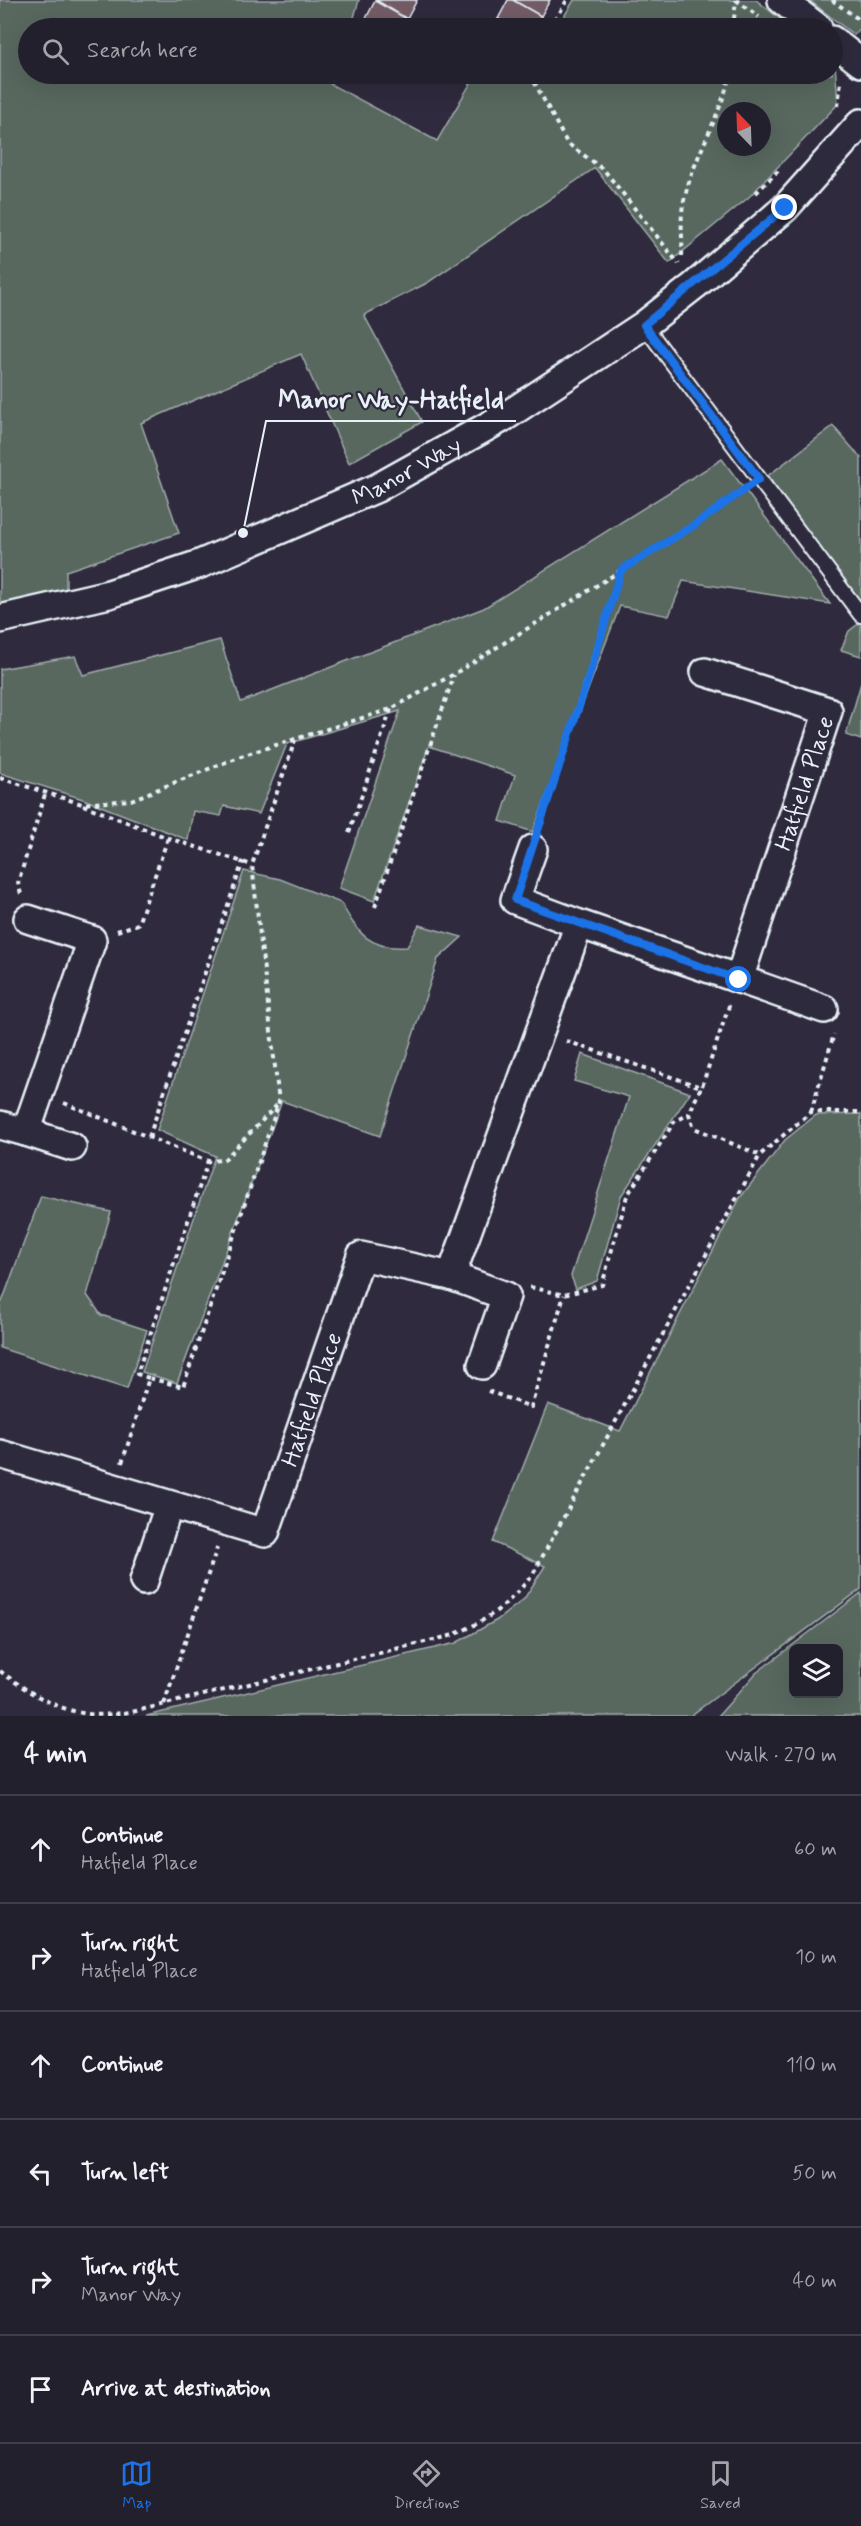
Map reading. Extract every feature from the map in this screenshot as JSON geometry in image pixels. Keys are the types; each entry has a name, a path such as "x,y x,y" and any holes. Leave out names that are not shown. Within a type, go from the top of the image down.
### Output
{"street":[{"path":"782,0 805,18"},
{"name":"Manor Way","path":"0,619 109,594 200,564 377,488 506,416 644,325 695,285 785,208 861,123"},
{"name":"Hatfield Place","path":"705,672 828,711 739,980"},
{"path":"533,849 515,900 824,1009"},
{"path":"26,1132 92,940 28,919"},
{"path":"451,1276 579,924"},
{"path":"0,1125 72,1147"},
{"name":"Hatfield Place","path":"0,1454 266,1533 362,1256 451,1276 506,1296 482,1365"},
{"path":"144,1581 169,1504"}],"lane":[{"path":"644,325 861,615"}],"path":[{"path":"557,18 567,0"},
{"path":"736,0 760,18"},
{"path":"734,18 736,0"},
{"path":"832,0 861,21"},
{"path":"843,70 846,51"},
{"path":"535,84 567,143 604,170 695,285"},
{"path":"682,256 683,204 728,84"},
{"path":"837,109 841,84"},
{"path":"751,198 782,166"},
{"path":"668,268 691,249"},
{"path":"82,804 131,800 241,756 391,709 454,674 696,524 759,479"},
{"path":"533,849 621,570"},
{"path":"375,908 454,674"},
{"path":"349,833 391,709"},
{"path":"208,1161 137,1374 183,1387 279,1102 252,865 295,739"},
{"path":"0,778 46,791 168,838 252,865"},
{"path":"28,919 18,883 46,791"},
{"path":"92,940 138,924 168,838"},
{"path":"149,1137 243,861"},
{"path":"523,1290 532,1286 564,1295 602,1286 627,1196 675,1122 689,1114 702,1087 739,980"},
{"path":"0,1671 40,1699 90,1714 132,1712 450,1636 473,1627 511,1601 534,1574 760,1155 811,1113 838,1018 824,1009"},
{"path":"539,1032 702,1087"},
{"path":"40,1093 208,1161 224,1160 279,1102"},
{"path":"811,1113 861,1112"},
{"path":"689,1114 694,1128 760,1155"},
{"path":"482,1365 489,1392 531,1407 564,1295"},
{"path":"114,1488 149,1378"},
{"path":"164,1704 226,1521"}],"green space":[{"path":"0,0 359,0 354,18 18,18 18,84 330,84 437,141 470,84 837,84 838,104 749,197 669,263 595,168 427,283 364,315 422,422 349,463 301,354 141,423 179,533 66,571 66,589 0,606"},
{"path":"574,0 756,0 779,18 563,18"},
{"path":"809,0 861,0 861,28 854,35 843,26 843,18 832,18"},
{"path":"833,426 861,458 861,605 765,478"},
{"path":"722,459 830,604 683,581 669,616 620,606 533,832 500,821 515,775 429,746 374,901 339,888 400,711 287,744 259,814 224,806 221,816 193,811 188,840 83,799 0,773 0,669 75,656 83,675 220,640 241,702 484,608"},
{"path":"861,622 861,656 841,650 849,631"},
{"path":"861,683 861,740 846,735"},
{"path":"244,871 280,879 341,903 359,931 383,946 407,947 419,925 462,937 438,959 380,1136 282,1101 177,1383 142,1372 215,1156 157,1130"},
{"path":"582,1054 690,1093 621,1196 597,1281 576,1289 571,1276 629,1097 574,1081"},
{"path":"861,1114 861,1589 690,1716 146,1716 456,1643 497,1620 524,1599 545,1566 493,1542 548,1404 620,1431 740,1198 785,1140 816,1115"},
{"path":"41,1196 111,1212 87,1295 101,1315 147,1330 127,1389 0,1348 0,1302 2,1302"},
{"path":"861,1593 861,1716 718,1716 756,1673 789,1648 789,1698 843,1698 843,1644 794,1644"}],"building":[{"path":"376,0 417,0 408,18"},
{"path":"508,0 513,0 541,16 540,18 499,18"},
{"path":"513,0 550,0 541,16"},
{"path":"375,1 405,18 366,18"}],"place":[{"name":"Manor Way-Hatfield","path":"243,533"}],"route":[{"path":"739,980 515,900 586,685 621,570 696,524 759,479 644,325 785,208"}]}
